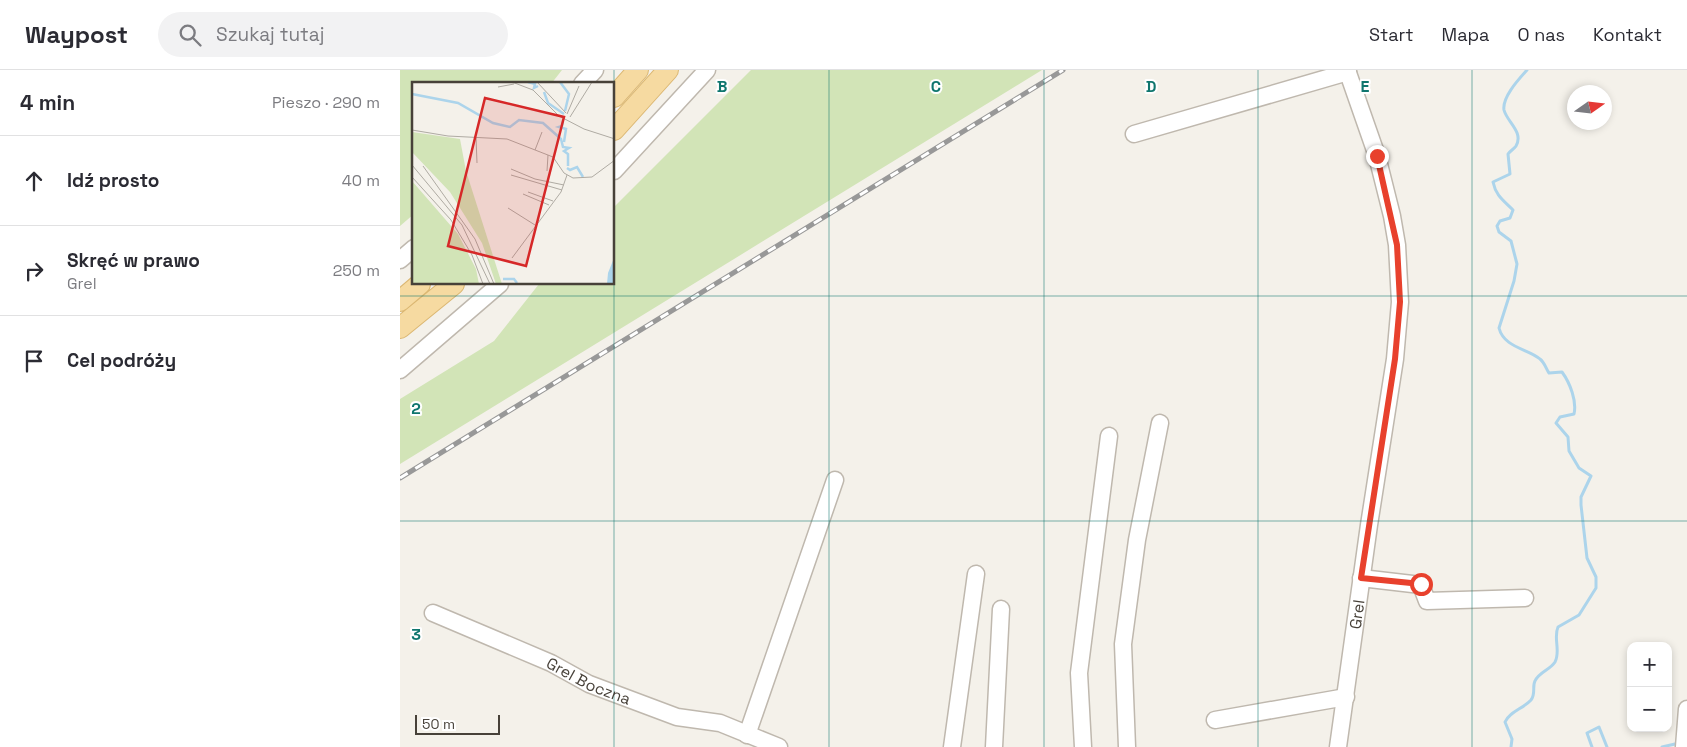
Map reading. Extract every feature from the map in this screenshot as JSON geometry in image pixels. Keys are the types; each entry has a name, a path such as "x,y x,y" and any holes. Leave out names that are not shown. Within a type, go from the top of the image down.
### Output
{"main road":[{"path":"615,96 638,70"},
{"path":"615,129 668,70"},
{"path":"400,300 419,285"},
{"path":"400,328 453,285"}],"street":[{"path":"584,82 595,70"},
{"path":"615,170 707,70"},
{"path":"1134,134 1348,71"},
{"name":"Grel","path":"1338,747 1361,578 1395,359 1400,274 1397,245 1384,182 1348,71"},
{"path":"400,260 412,250"},
{"path":"400,370 499,285"},
{"path":"1127,747 1123,644 1137,540 1160,423"},
{"path":"1083,747 1079,673 1109,436"},
{"path":"748,735 835,480"},
{"path":"952,747 976,574"},
{"path":"1361,578 1421,584 1427,601 1525,598"},
{"path":"994,747 1001,609"},
{"name":"Grel Boczna","path":"433,613 551,663 588,684 677,717 720,723 779,747"},
{"path":"1215,720 1346,697"},
{"path":"1684,747 1687,709"}],"green space":[{"path":"400,70 562,70 553,82 412,82 412,216 400,226"},
{"path":"751,70 1042,70 400,464 400,399 494,341 538,285 615,285 615,206"}],"waterway":[{"path":"1511,747 1512,739 1505,722 1507,718 1531,700 1534,683 1537,678 1557,658 1556,636 1558,627 1579,615 1596,588 1596,577 1587,558 1581,505 1581,497 1591,476 1579,468 1569,451 1568,437 1556,423 1560,417 1574,414 1575,403 1568,381 1562,372 1549,373 1540,359 1511,344 1502,335 1499,328 1514,281 1517,264 1511,241 1499,232 1497,226 1500,221 1510,218 1513,210 1498,194 1493,182 1510,174 1508,154 1516,146 1518,136 1504,110 1504,105 1512,88 1527,70"},
{"path":"1592,747 1587,733 1599,727 1607,747"},
{"path":"1662,747 1675,744"}],"railway":[{"path":"400,478 1063,70"}],"route":[{"path":"1377,156 1397,245 1400,302 1395,359 1361,578 1421,584"}]}
